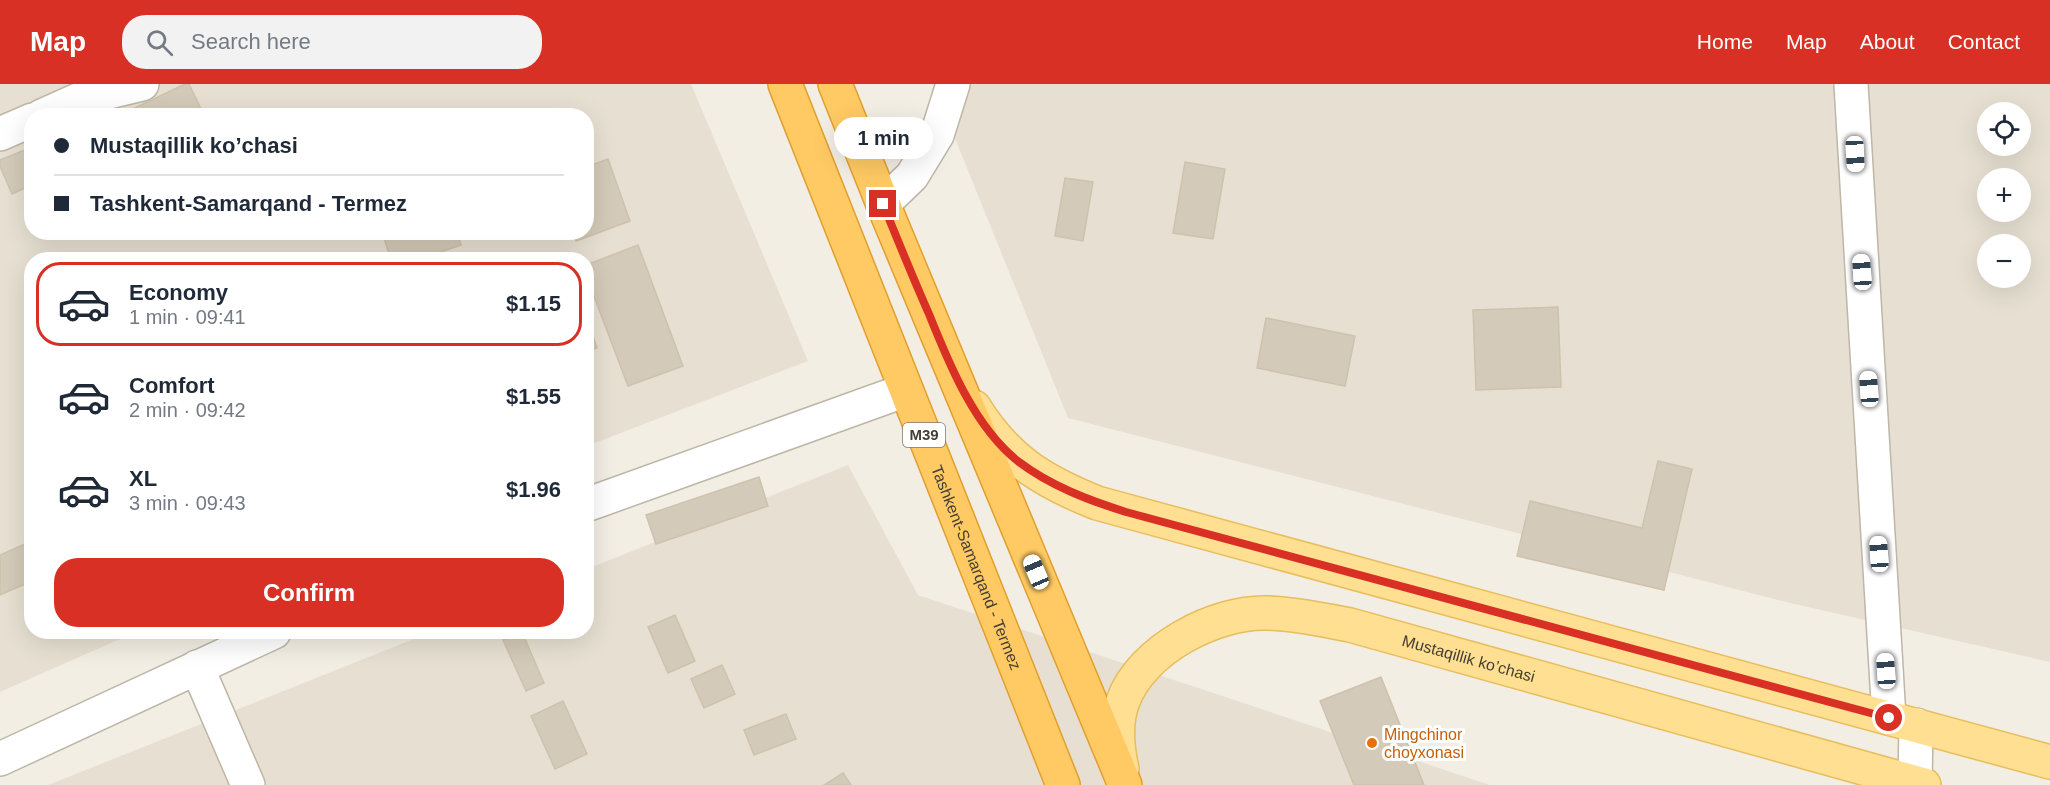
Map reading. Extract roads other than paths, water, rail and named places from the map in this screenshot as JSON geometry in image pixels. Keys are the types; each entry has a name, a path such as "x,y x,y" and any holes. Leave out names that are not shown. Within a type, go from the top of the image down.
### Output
{"highway":[{"name":"Tashkent-Samarqand - Termez","path":"785,84 1063,785"},
{"path":"835,84 1125,785"}],"main road":[{"path":"947,359 961,388 978,414 996,439 1017,460 1042,478 1097,503 2050,762"},
{"name":"Mustaqillik ko’chasi","path":"1125,785 1118,741 1118,720 1123,700 1134,680 1168,646 1186,634 1225,619 1267,613 1309,617 1350,626 1918,784"}],"street":[{"path":"54,108 78,92 142,84"},
{"path":"883,204 912,176 937,135 953,84"},
{"path":"1851,84 1903,722 1918,784"},
{"path":"0,134 24,124"},
{"path":"594,502 906,390"},
{"path":"0,759 259,639"},
{"path":"197,668 249,785"}],"place":[{"name":"Mingchinor choyxonasi","path":"1372,743"}]}
